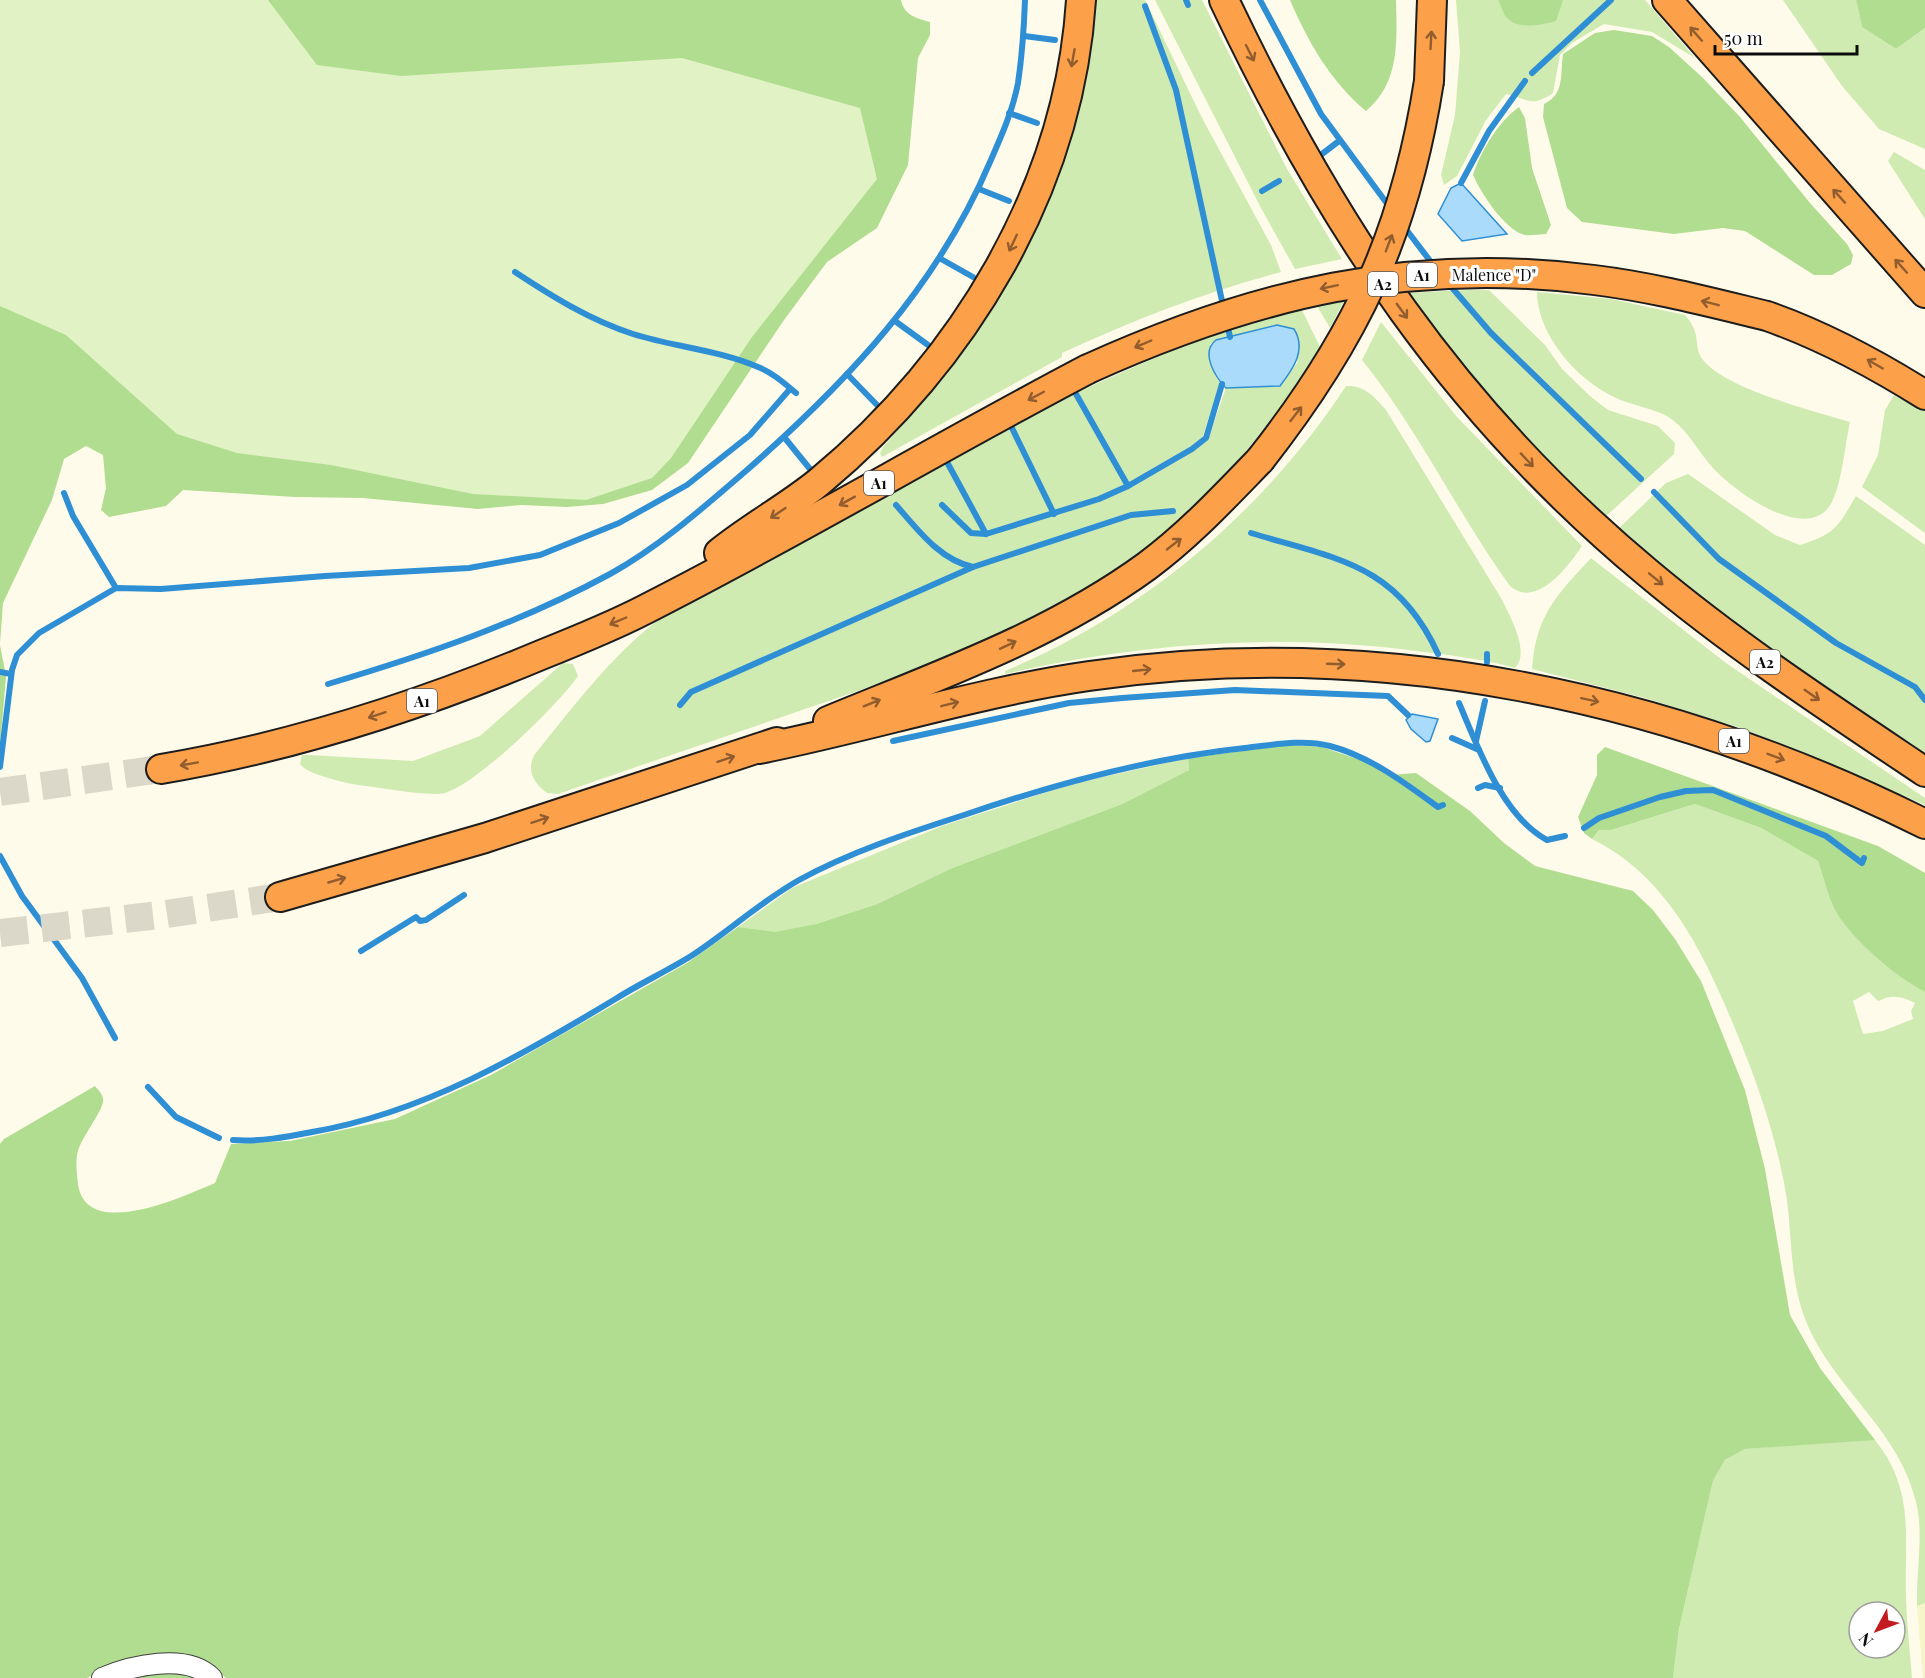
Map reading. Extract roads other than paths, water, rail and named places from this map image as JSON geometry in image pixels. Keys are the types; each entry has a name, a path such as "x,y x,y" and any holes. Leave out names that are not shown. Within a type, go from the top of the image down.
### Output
{"highway":[{"path":"670,596 723,550 785,509 856,449 927,375 986,295 1026,214 1048,156 1063,106 1074,56 1081,0"},
{"name":"A2","path":"1224,0 1291,133 1325,194 1378,278 1470,397 1537,471 1604,535 1687,604 1758,657 1925,772"},
{"path":"759,749 966,665 1059,620 1103,595 1186,535 1260,460 1329,366 1377,273 1410,177 1429,81 1432,0"},
{"path":"1667,0 1925,293"},
{"name":"Malence \"D\"","path":"670,596 1088,369 1148,342 1244,307 1342,284 1392,277 1493,273 1574,278 1644,288 1767,316 1801,328 1858,354 1925,395"},
{"name":"A1","path":"161,769 239,754 416,703 541,655 670,596"},
{"name":"A1","path":"280,897 485,838 759,749 1041,684 1090,676 1243,663 1345,664 1523,686 1646,714 1742,744 1837,781 1925,824"}],"street":[{"path":"102,1678 120,1670 157,1663 183,1665 208,1674 212,1678"}],"water":[{"path":"1461,183 1507,234 1462,241 1438,214 1451,188"},
{"path":"1277,325 1294,329 1299,344 1294,366 1280,386 1226,388 1211,364 1209,351 1211,345 1216,340"},
{"path":"1412,714 1438,719 1430,741 1426,742 1411,729 1406,720"}],"waterway":[{"path":"328,684 507,623 610,574 646,552 698,512 820,402 886,330 916,291 944,250 968,207 990,162 1013,103 1021,63 1025,0"},
{"path":"1186,0 1188,5"},
{"path":"1260,0 1321,114 1391,209"},
{"path":"1532,73 1611,0"},
{"path":"1145,6 1176,90 1224,310"},
{"path":"1024,36 1055,40"},
{"path":"1461,183 1489,131 1525,81"},
{"path":"1009,113 1037,123"},
{"path":"1322,154 1339,141"},
{"path":"1262,191 1279,181"},
{"path":"979,189 1009,201"},
{"path":"1402,224 1434,266"},
{"path":"941,259 973,277"},
{"path":"515,272 558,299 602,322 633,334 743,361 769,372 796,393"},
{"path":"1448,283 1491,333 1641,479"},
{"path":"895,321 928,345"},
{"path":"1227,323 1230,337"},
{"path":"847,374 878,406"},
{"path":"942,505 971,533 986,534 1099,499 1128,486 1192,449 1206,438 1222,384"},
{"path":"0,767 12,670 17,655 39,633 116,588 161,589 325,576 469,568 540,555 619,523 687,485 750,435 790,389"},
{"path":"1076,394 1128,486"},
{"path":"1011,426 1054,514"},
{"path":"784,437 810,469"},
{"path":"947,462 986,534"},
{"path":"1654,492 1719,559 1836,643 1915,687 1925,700"},
{"path":"64,493 73,516 116,588"},
{"path":"896,505 930,543 950,558 973,567"},
{"path":"680,705 691,692 973,567 1131,515 1173,511"},
{"path":"1251,533 1337,559 1383,583 1404,601 1422,624 1438,654"},
{"path":"1487,654 1487,662"},
{"path":"0,672 11,674"},
{"path":"893,741 1069,703 1235,690 1388,696 1408,715"},
{"path":"1476,741 1485,701"},
{"path":"1459,703 1493,779 1517,815 1547,840 1565,836"},
{"path":"1452,738 1479,750"},
{"path":"233,1140 283,1137 312,1132 353,1123 432,1097 508,1061 682,961 705,947 771,898 818,870 901,836 1068,783 1138,765 1209,752 1277,744 1309,743 1330,746 1360,757 1387,772 1438,807 1443,805"},
{"path":"1478,788 1485,785 1500,788"},
{"path":"1584,828 1599,818 1660,797 1686,791 1713,790 1826,836 1862,863 1864,858"},
{"path":"0,856 22,896 82,978 115,1038"},
{"path":"361,951 416,917 420,921 426,920 464,895"},
{"path":"148,1087 176,1117 219,1138"}],"tunnel":[{"path":"0,792 161,769"},
{"path":"0,933 160,915 280,897"}]}
